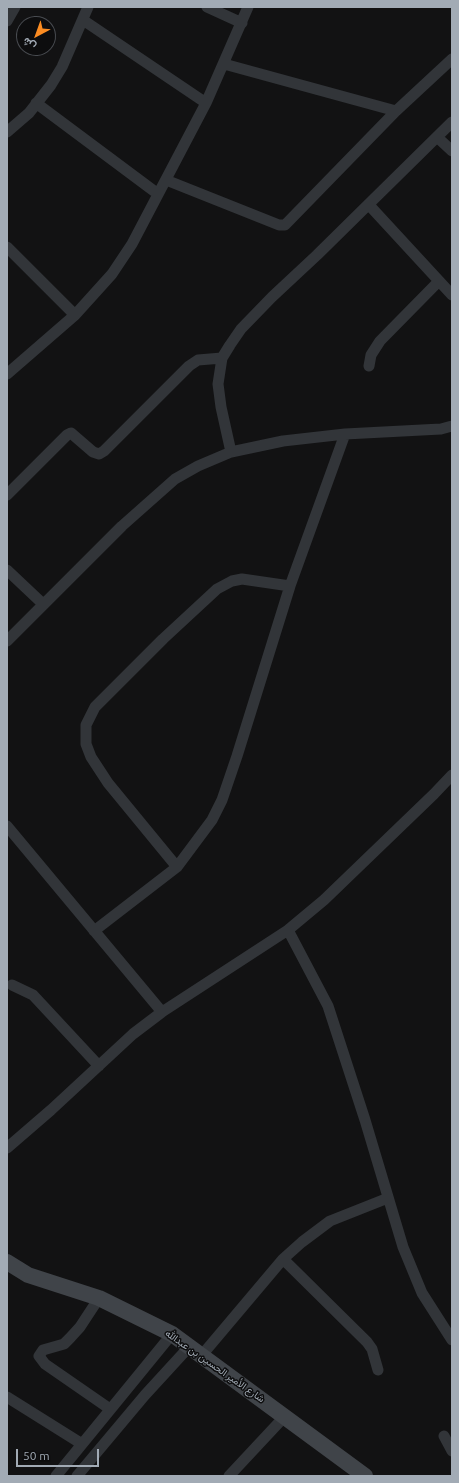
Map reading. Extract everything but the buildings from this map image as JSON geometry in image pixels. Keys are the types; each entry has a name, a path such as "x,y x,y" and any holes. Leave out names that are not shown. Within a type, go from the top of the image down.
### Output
{"street":[{"path":"7,21 14,7"},
{"path":"7,132 36,103 51,85 62,68 88,7"},
{"path":"207,7 242,23"},
{"path":"7,374 75,315 112,274 132,244 206,103 248,7"},
{"path":"83,20 206,103"},
{"path":"166,180 279,225 285,225 396,111 452,59"},
{"path":"224,64 396,111"},
{"path":"36,103 158,194"},
{"path":"231,452 221,407 218,384 222,358 241,329 452,122"},
{"path":"437,136 452,151"},
{"path":"369,205 452,295"},
{"path":"7,247 75,315"},
{"path":"368,366 371,355 380,340 439,282"},
{"path":"7,495 67,435 72,434 93,452 99,454 104,451 189,366 198,360 222,358"},
{"path":"7,641 122,526 175,478 198,466 231,452 283,441 345,434 440,429 452,426"},
{"path":"94,931 177,867 199,840 212,820 222,800 290,586 345,434"},
{"path":"7,570 43,604"},
{"path":"177,867 108,783 91,757 86,744 86,725 95,707 163,639 217,589 232,580 242,579 290,586"},
{"path":"7,1148 133,1034 162,1012 288,930 324,900 450,778"},
{"path":"7,826 162,1012"},
{"path":"288,930 328,1006 363,1112 402,1246 422,1293 452,1340"},
{"path":"12,985 33,995 99,1066"},
{"path":"77,1476 145,1396 195,1351 283,1259 330,1221 388,1198"},
{"path":"283,1259 367,1342 372,1349 378,1370"},
{"name":"شارع الأمير الحسين بن عبدالله","path":"7,1262 28,1275 99,1298 172,1334 365,1476"},
{"name":"شارع الأمير الحسين بن عبدالله","path":"7,1274 28,1275"},
{"path":"99,1298 80,1328 64,1344 43,1350 39,1356 45,1364 110,1409"},
{"path":"56,1476 172,1334"},
{"path":"7,1397 82,1444"},
{"path":"229,1476 285,1416"},
{"path":"444,1436 452,1450"}]}
